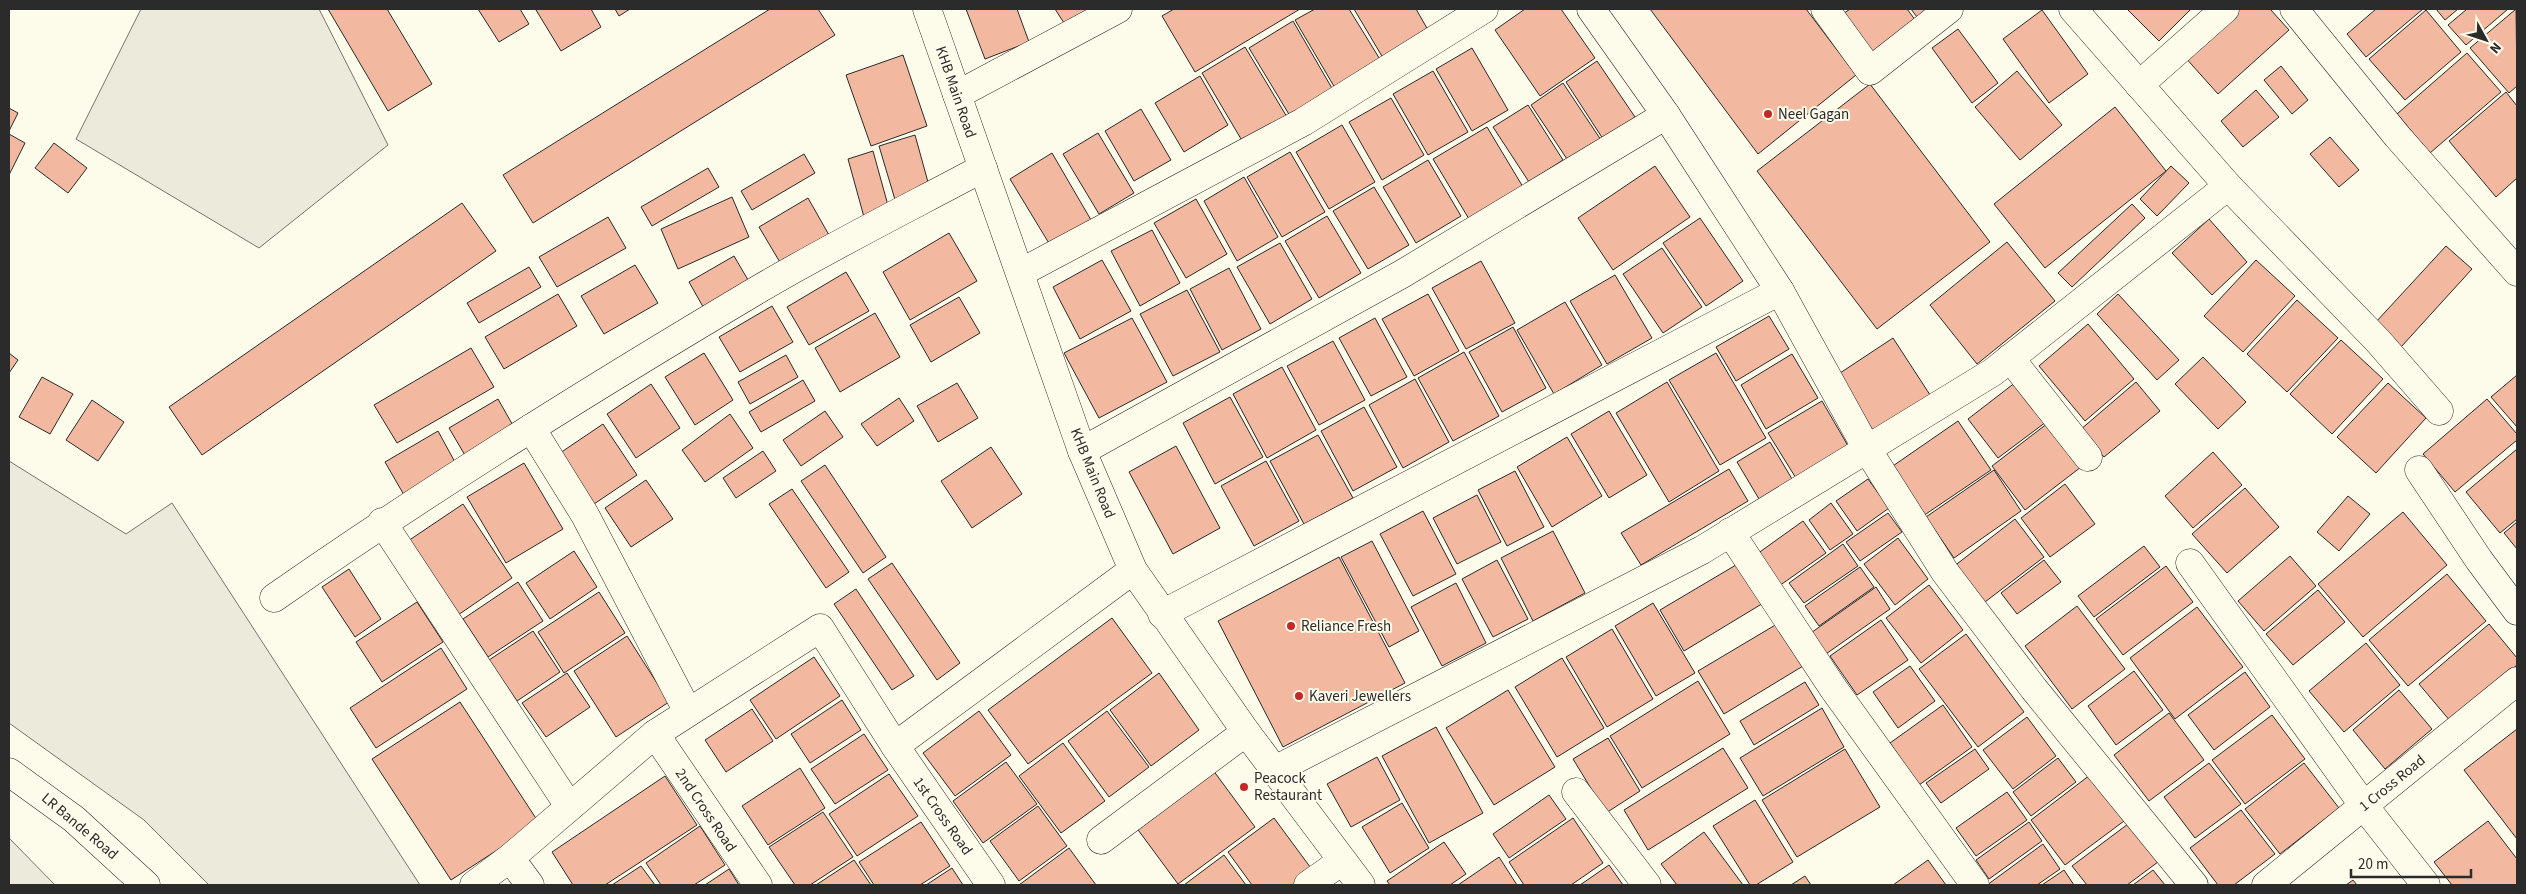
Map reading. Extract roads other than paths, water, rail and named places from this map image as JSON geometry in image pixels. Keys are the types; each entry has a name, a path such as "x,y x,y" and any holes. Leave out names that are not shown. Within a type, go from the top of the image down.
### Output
{"street":[{"name":"KHB Main Road","path":"927,9 1082,450 1133,570 1246,732 1361,885"},
{"path":"957,94 1118,9"},
{"path":"1020,274 1303,122 1484,9"},
{"path":"1591,9 1666,115 1780,291 1867,449 1945,572 2034,689 2194,885"},
{"path":"1824,9 1870,71 1949,9"},
{"path":"2073,9 2228,186 2378,341 2439,411"},
{"path":"2139,85 2225,9"},
{"path":"2294,9 2390,129 2517,272"},
{"path":"1082,450 1402,274 1666,115"},
{"path":"274,598 382,522 531,428 761,288 983,168"},
{"path":"1275,770 1702,550 1993,372 2228,186"},
{"path":"1162,614 1780,291"},
{"path":"2010,358 2088,457"},
{"path":"474,885 510,858 655,734 688,712 585,515 531,428"},
{"path":"2419,470 2479,560 2517,611"},
{"path":"382,522 569,806"},
{"path":"1730,532 1833,688 1975,885"},
{"path":"2190,563 2364,806 2426,885"},
{"path":"895,746 1133,570"},
{"name":"1st Cross Road","path":"688,712 820,628 895,746 991,885"},
{"name":"1 Cross Road","path":"2266,885 2517,681"},
{"path":"1101,840 1246,732"},
{"name":"2nd Cross Road","path":"655,734 758,885"},
{"name":"LR Bande Road","path":"9,772 74,819 146,885"},
{"path":"1576,792 1647,885"},
{"path":"510,858 530,885"},
{"path":"1308,885 1342,861"}],"place":[{"name":"Neel Gagan","path":"1768,114"},
{"name":"Reliance Fresh","path":"1291,626"},
{"name":"Kaveri Jewellers","path":"1299,696"},
{"name":"Peacock Restaurant","path":"1244,787"}]}
